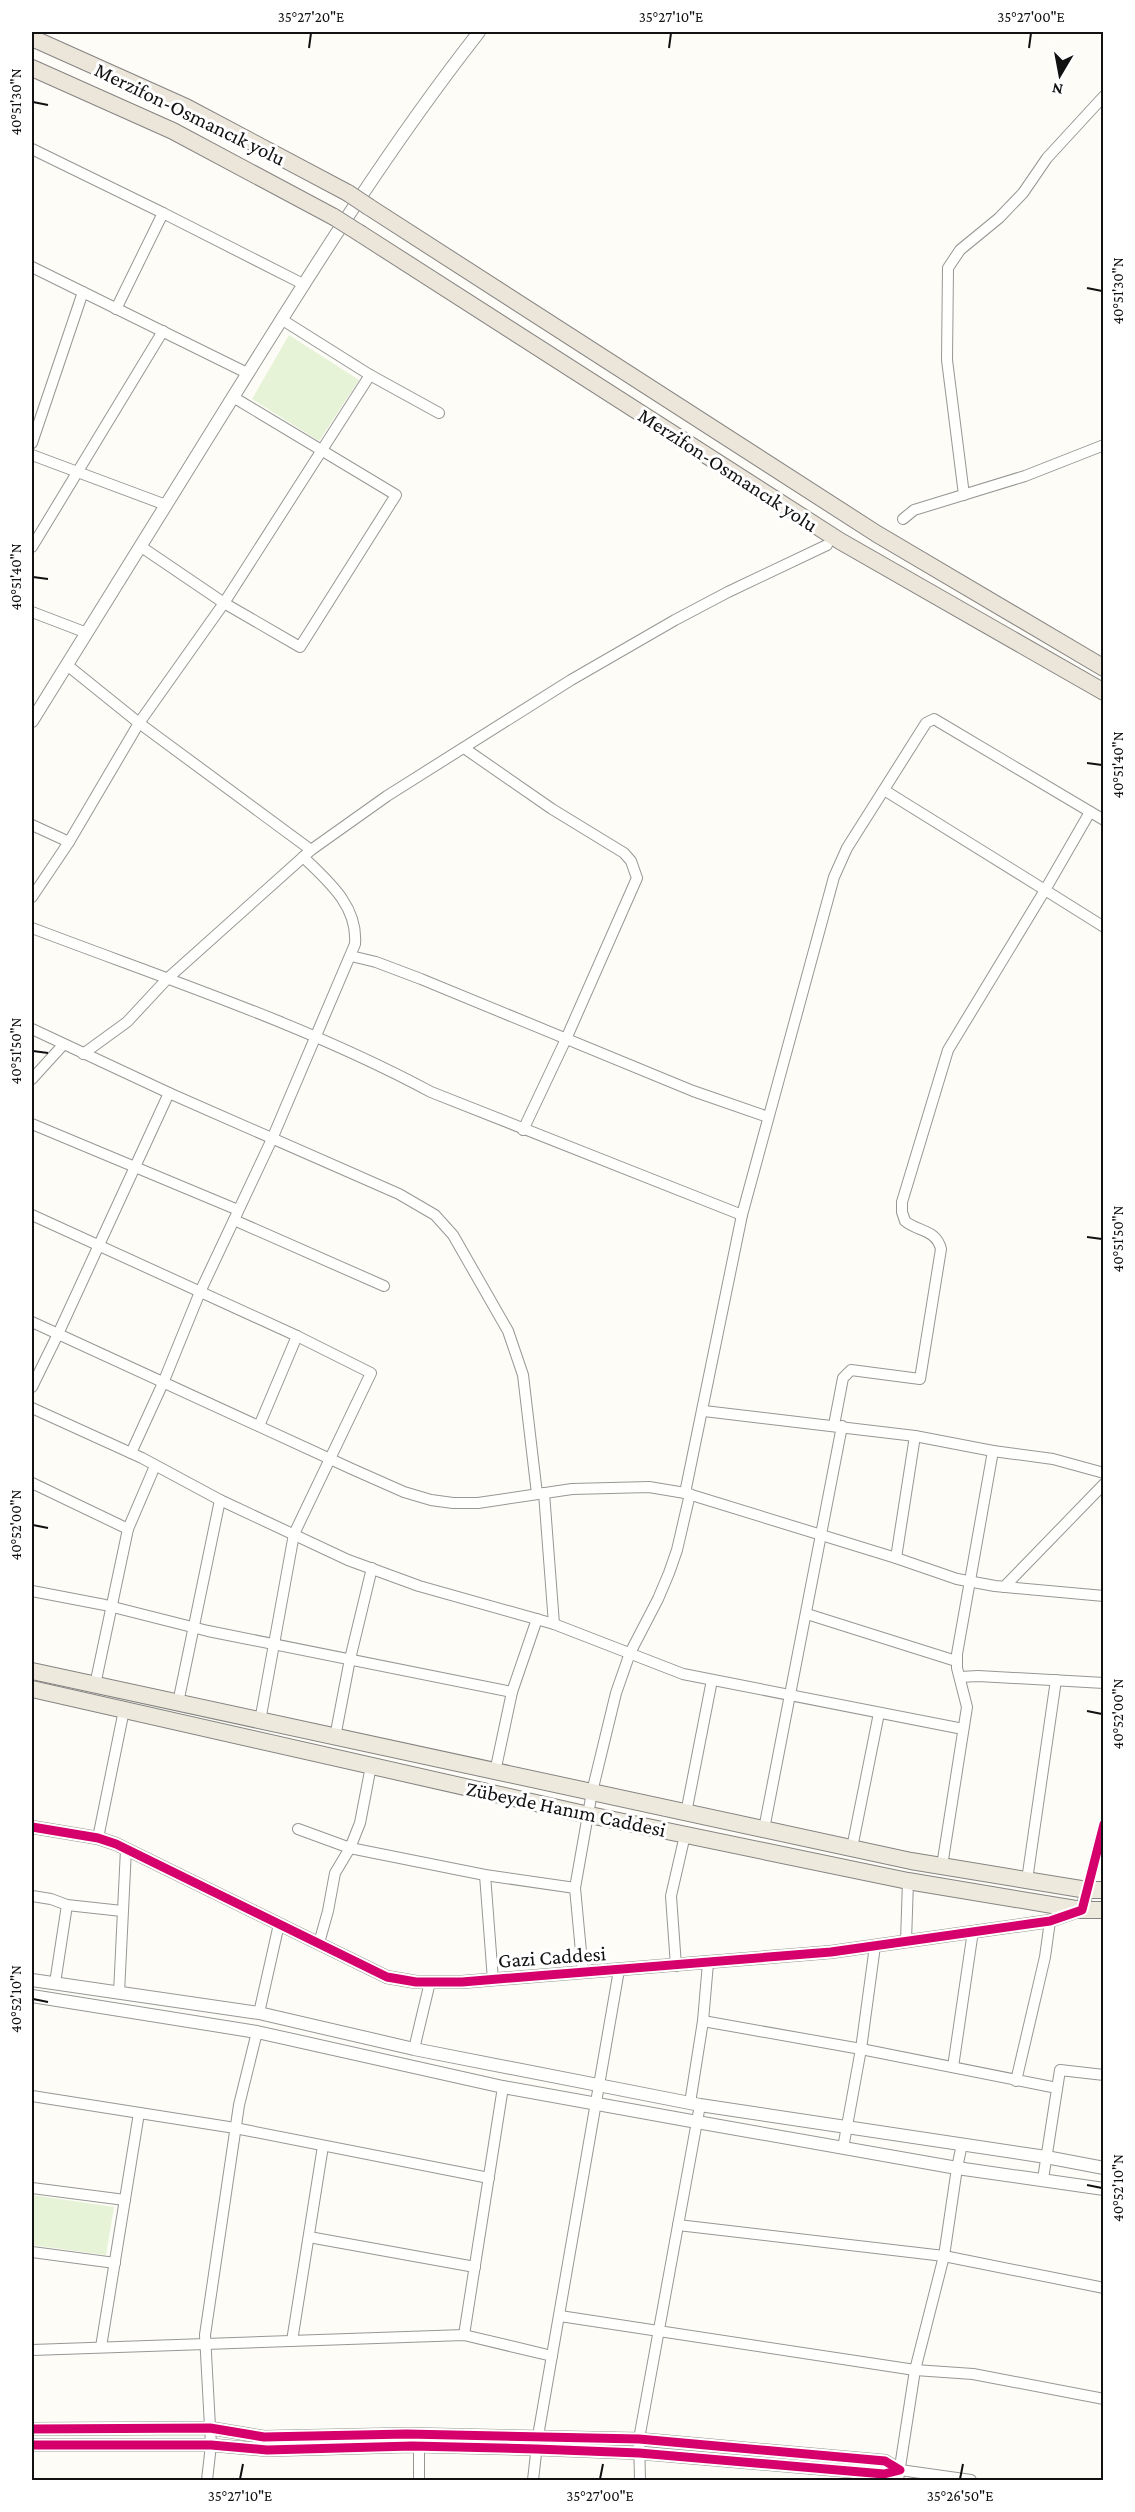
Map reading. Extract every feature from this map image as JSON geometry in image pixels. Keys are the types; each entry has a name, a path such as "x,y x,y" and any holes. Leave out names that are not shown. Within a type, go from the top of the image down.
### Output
{"highway":[{"name":"Merzifon-Osmancık yolu","path":"32,38 186,107 348,194 878,534 1104,668"},
{"name":"Merzifon-Osmancık yolu","path":"32,68 173,130 334,217 840,542 1104,692"}],"main road":[{"path":"32,1671 852,1848 942,1866 1095,1890"},
{"name":"Zübeyde Hanım Caddesi","path":"32,1689 589,1815 908,1881 1082,1910 1104,1910"}],"street":[{"path":"32,721 303,284 416,113 479,32"},
{"path":"964,495 947,360 948,268 960,250 999,218 1023,193 1047,158 1104,96"},
{"path":"32,149 303,284"},
{"path":"116,309 163,213"},
{"path":"32,267 248,373"},
{"path":"32,443 83,292"},
{"path":"281,319 370,375 439,413"},
{"path":"32,547 163,331"},
{"path":"32,897 69,842 139,723 224,603 323,452 370,375"},
{"path":"140,546 224,603 300,647 396,495 233,397"},
{"path":"903,519 914,510 1025,476 1104,445"},
{"path":"32,455 166,505"},
{"path":"83,1053 127,1022 167,979 307,854 387,796 571,680 675,620 827,545"},
{"path":"32,612 87,633"},
{"path":"67,665 307,854 352,914 356,933 351,956 272,1139 200,1292 163,1383 131,1453"},
{"path":"583,1973 575,1888 592,1792 616,1693 630,1653 658,1599 677,1550 742,1215 834,877 847,848 926,723 934,719 1104,820"},
{"path":"464,748 552,809 624,853 635,869 637,878 523,1130"},
{"path":"884,790 1104,927"},
{"path":"764,1829 822,1535 843,1378 851,1370 920,1379 940,1249 938,1240 930,1233 905,1221 902,1212 903,1197 948,1050 1090,812"},
{"path":"32,825 69,842"},
{"path":"32,928 315,1036 387,1068 431,1092 742,1215"},
{"path":"351,956 376,962 693,1091 768,1117"},
{"path":"32,1029 169,1093 412,1200 435,1215 453,1235 508,1331 523,1375 540,1493 554,1624"},
{"path":"32,1079 63,1045"},
{"path":"32,1387 169,1093"},
{"path":"32,1124 134,1168 384,1286"},
{"path":"32,1215 297,1336 370,1373 294,1534 260,1721"},
{"path":"32,1322 330,1459 404,1492 431,1500 478,1503 572,1489 649,1487 687,1494 970,1582 1104,1596"},
{"path":"259,1426 297,1336"},
{"path":"32,1408 131,1453 220,1500 372,1568 419,1586 554,1624 683,1674 963,1729"},
{"path":"704,1411 838,1425 915,1436 993,1451 1053,1459 1104,1473"},
{"path":"896,1558 915,1436"},
{"path":"942,1866 967,1707 956,1661 993,1451"},
{"path":"95,1685 128,1529 155,1466"},
{"path":"32,1483 128,1529"},
{"path":"1004,1587 1104,1484"},
{"path":"178,1703 192,1626 220,1500"},
{"path":"335,1737 350,1659 372,1568"},
{"path":"32,1591 110,1606 273,1644 512,1692"},
{"path":"807,1614 956,1661"},
{"path":"495,1772 512,1692 522,1656 537,1619"},
{"path":"960,1677 1104,1683"},
{"path":"686,1812 712,1680"},
{"path":"1027,1880 1056,1680"},
{"path":"98,1838 124,1710"},
{"path":"852,1848 879,1713"},
{"path":"319,1943 335,1873 350,1848 360,1823 371,1766"},
{"path":"1082,1910 1095,1890 1104,1824"},
{"name":"Gazi Caddesi","path":"32,1827 98,1838 126,1849 387,1977 430,1982 493,1980 676,1966 875,1946 1050,1921 1082,1910"},
{"path":"298,1829 350,1848 485,1875 575,1888"},
{"path":"676,1966 671,1896 685,1835"},
{"path":"119,1993 126,1849"},
{"path":"485,1875 493,1980"},
{"path":"906,1941 908,1881"},
{"path":"32,1896 51,1899 67,1905 122,1911"},
{"path":"55,1983 67,1905"},
{"path":"1016,2081 1045,1957 1050,1921"},
{"path":"259,2013 279,1924"},
{"path":"953,2067 973,1931"},
{"path":"843,2148 861,2049 875,1946"},
{"path":"640,2481 639,2439 697,2122 695,2104 708,1963"},
{"path":"533,2481 537,2443 619,1970"},
{"path":"32,1980 259,2013 414,2049 695,2104 1046,2157 1104,2168"},
{"path":"414,2049 430,1982"},
{"path":"32,1996 257,2032 503,2087 597,2104 957,2168 1104,2189"},
{"path":"703,2021 861,2049 1057,2088"},
{"path":"207,2481 211,2445 205,2334 235,2128 257,2032"},
{"path":"1043,2179 1060,2070 1104,2075"},
{"path":"464,2335 503,2087"},
{"path":"32,2096 235,2128 489,2178"},
{"path":"101,2347 139,2113"},
{"path":"899,2475 915,2370 944,2256 962,2144"},
{"path":"292,2341 323,2146"},
{"path":"32,2188 125,2200"},
{"path":"678,2225 944,2256 1104,2288"},
{"path":"309,2237 475,2266"},
{"path":"32,2252 115,2263"},
{"path":"560,2316 915,2370 973,2374 1104,2398"},
{"path":"32,2350 464,2335 552,2356"},
{"path":"32,2429 210,2428 264,2437 407,2434 537,2443 971,2481"},
{"path":"32,2445 211,2445 267,2450 639,2439 885,2461 899,2475"},
{"path":"419,2446 419,2481"}],"green space":[{"path":"289,335 359,380 319,441 252,399"},
{"path":"32,2195 114,2207 106,2255 32,2245"}],"cycle path":[{"path":"32,1827 98,1838 116,1844 387,1977 416,1982 462,1982 831,1952 1050,1921 1082,1910 1104,1824"},
{"path":"32,2429 210,2428 264,2437 407,2434 639,2439 885,2461 900,2470 884,2474 639,2453 536,2449 412,2446 267,2450 211,2445 32,2445"}]}
